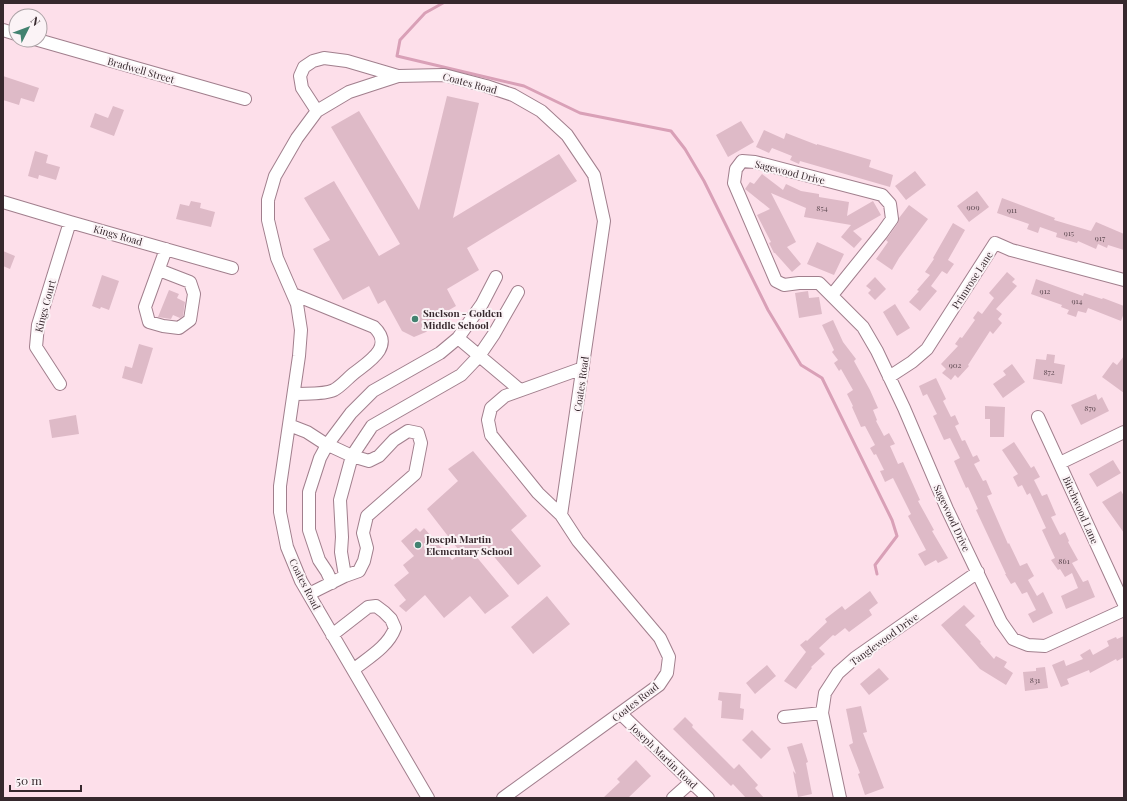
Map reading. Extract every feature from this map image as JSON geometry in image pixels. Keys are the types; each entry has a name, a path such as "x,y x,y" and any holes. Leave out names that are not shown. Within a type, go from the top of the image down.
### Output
{"street":[{"name":"Bradwell Street","path":"48,43 245,99"},
{"path":"317,111 302,88 300,76 304,67 313,61 324,58 347,62 398,76"},
{"name":"Coates Road","path":"428,798 301,581 287,547 280,512 280,486 294,394 301,330 297,304 277,258 268,220 268,200 275,176 297,138 317,111 349,92 398,76 444,75 513,95 541,112 567,135 594,175 604,221 561,515 578,541 660,638 669,657 667,673 659,685 503,798"},
{"name":"Sagewood Drive","path":"832,295 892,219 890,204 882,195 755,162 742,161 736,169 734,183 776,281 784,285 819,283 863,327 889,376 947,509 1001,622 1013,639 1028,645 1045,646 1124,610"},
{"name":"Kings Road","path":"3,202 232,268"},
{"name":"Kings Court","path":"60,384 36,347 38,325 70,222"},
{"name":"Primrose Lane","path":"889,376 912,362 927,349 995,243 1011,250 1124,280"},
{"path":"159,270 190,282 194,294 190,320 179,328 149,322 145,307 166,249"},
{"path":"332,583 319,560 309,530 309,492 320,458 327,445 351,413 373,391 440,353 458,338 482,304 496,277"},
{"path":"345,576 341,552 342,538 340,500 352,456 372,426 461,375 480,356 518,292"},
{"path":"293,294 374,327 379,332 382,344 377,355 334,390 294,394"},
{"path":"458,338 520,390"},
{"path":"561,515 538,493 491,435 488,420 491,408 505,396 583,368"},
{"name":"Birchwood Lane","path":"1038,417 1124,604"},
{"path":"289,425 307,432 327,445 352,456 369,461 379,456 394,440 408,431 418,434 421,443 415,474 367,516 363,533 367,548 364,561 358,571 309,594"},
{"path":"1060,463 1124,432"},
{"name":"Tanglewood Drive","path":"840,798 822,714 825,693 838,673 855,658 978,572"},
{"path":"332,635 368,607 376,606 391,619 395,628 393,636 353,670"},
{"name":"Joseph Martin Road","path":"621,714 708,798"},
{"path":"784,716 822,714"},
{"path":"674,798 691,782"}],"building":[{"path":"3,76 39,88 34,102 21,98 19,105 3,100"},
{"path":"447,96 479,103 453,218 559,154 577,181 467,248 479,270 447,289 456,306 435,318 432,326 426,332 414,337 402,331 385,300 378,304 369,286 343,300 313,249 330,240 304,198 334,181 379,256 400,244 331,127 359,111 419,210"},
{"path":"113,106 124,110 114,136 90,127 95,113 108,118"},
{"path":"741,121 754,142 728,157 716,135"},
{"path":"764,130 784,139 786,133 817,145 871,160 869,167 893,175 890,187 800,161 799,164 790,160 792,156 772,148 769,153 756,147"},
{"path":"35,151 48,155 46,163 60,167 56,180 39,175 38,179 28,176"},
{"path":"915,171 926,185 906,200 895,186"},
{"path":"762,174 783,190 786,184 801,191 819,194 819,197 849,202 847,216 873,201 881,215 853,231 862,239 854,248 841,237 851,225 804,217 806,208 771,193 796,242 787,247 801,264 792,272 774,253 769,243 771,242 757,215 770,209 745,189 750,182 754,184"},
{"path":"977,191 989,207 969,222 957,206"},
{"path":"1002,198 1055,218 1054,220 1091,231 1096,222 1124,234 1124,250 1108,245 1107,248 1098,244 1096,249 1078,241 1077,243 1056,237 1057,233 1040,227 1038,233 1027,229 1029,224 997,213"},
{"path":"191,201 201,203 200,208 215,212 211,227 176,219 180,204 189,206"},
{"path":"909,205 928,219 899,258 892,270 876,259 888,242 886,240 898,223 899,218"},
{"path":"953,223 965,230 948,260 954,264 947,274 942,271 931,286 937,291 920,311 909,302 930,275 925,272 934,259 933,258"},
{"path":"817,242 844,254 834,275 807,264"},
{"path":"3,251 15,256 10,269 3,266"},
{"path":"1007,272 1015,279 1012,282 1017,286 996,309 1002,314 998,319 1002,323 993,334 990,331 968,365 969,366 958,378 955,375 951,380 942,373 946,369 941,364 958,346 955,344 960,337 962,338 975,320 973,318 978,311 982,314 994,298 989,293"},
{"path":"102,275 119,281 109,310 92,306"},
{"path":"875,277 886,289 875,300 868,293 871,290 866,286"},
{"path":"1036,279 1083,296 1084,293 1124,306 1124,313 1121,321 1088,308 1086,313 1078,311 1076,317 1067,314 1069,310 1061,307 1062,305 1031,294"},
{"path":"169,290 179,294 177,298 185,302 183,316 180,318 173,315 171,319 158,317"},
{"path":"808,291 809,298 819,297 822,314 799,318 795,293"},
{"path":"895,304 910,328 897,336 883,312"},
{"path":"833,320 843,342 856,359 854,361 878,408 873,410 877,420 876,421 884,436 889,433 895,444 890,446 898,464 903,462 920,500 918,501 934,530 932,531 948,558 938,563 936,560 925,566 918,554 926,550 908,516 911,514 893,478 885,482 880,471 884,470 876,454 874,455 870,448 875,445 865,426 861,427 852,407 853,406 847,394 853,390 841,369 839,371 834,363 838,360 832,352 834,350 822,325"},
{"path":"139,344 153,348 142,384 122,378 125,366 132,368"},
{"path":"1047,354 1055,355 1054,363 1065,365 1062,384 1033,379 1036,359 1046,360"},
{"path":"1124,356 1124,393 1102,377 1113,362 1117,365"},
{"path":"1012,364 1025,382 1003,398 993,384 1006,375 1003,371"},
{"path":"936,378 946,399 943,401 951,417 955,415 959,424 955,426 962,441 965,440 973,457 977,455 980,461 974,464 983,481 986,480 992,494 987,496 1008,544 1009,543 1020,566 1027,563 1034,576 1028,580 1037,596 1043,592 1053,613 1033,623 1028,614 1036,610 1027,592 1022,594 1015,582 1011,584 1005,574 976,510 978,509 968,487 966,488 954,461 960,458 950,438 944,440 933,416 937,414 927,394 923,396 919,386"},
{"path":"1096,394 1098,400 1102,397 1109,411 1081,425 1071,405"},
{"path":"985,406 1005,407 1004,437 990,437 990,419 985,419"},
{"path":"76,415 79,434 52,438 49,420"},
{"path":"1014,442 1031,468 1034,466 1040,477 1034,480 1042,496 1047,494 1056,515 1051,517 1060,535 1065,532 1069,541 1068,542 1078,560 1072,563 1083,582 1088,580 1095,597 1066,609 1061,596 1078,588 1072,573 1065,577 1060,569 1058,570 1051,560 1055,558 1042,530 1046,528 1030,493 1027,495 1022,485 1018,487 1013,477 1018,474 1002,450"},
{"path":"473,451 527,516 511,530 541,566 518,585 485,546 475,555 509,596 485,614 470,596 444,618 425,595 406,612 399,606 406,600 394,585 409,573 403,565 414,556 401,541 416,528 420,532 424,528 452,560 461,553 427,509 458,481 448,469"},
{"path":"1113,460 1121,473 1097,487 1089,474"},
{"path":"1121,491 1124,496 1124,533 1102,502"},
{"path":"870,591 878,603 869,610 872,615 849,632 845,628 835,636 833,635 819,648 825,654 811,667 812,668 796,689 784,681 806,652 800,645 806,640 807,641 827,622 825,619 842,606 845,610"},
{"path":"547,596 570,624 533,654 511,627"},
{"path":"964,605 975,616 965,625 994,659 996,656 1007,662 1004,667 1013,673 1006,685 980,669 941,625"},
{"path":"1124,636 1124,657 1117,661 1116,659 1090,673 1089,670 1067,679 1069,684 1061,687 1052,665 1064,660 1066,666 1083,659 1080,655 1090,649 1093,655 1109,646 1107,641 1116,637 1117,639"},
{"path":"767,665 776,676 755,694 746,683"},
{"path":"1045,667 1048,688 1025,691 1023,672 1036,671 1036,668"},
{"path":"879,668 889,679 869,695 860,684"},
{"path":"719,692 741,694 740,708 744,709 743,720 721,718 722,701 718,700"},
{"path":"861,706 867,732 863,733 884,788 865,795 858,774 860,773 849,745 853,743 846,709"},
{"path":"685,717 693,725 692,727 734,769 739,764 758,785 755,788 764,798 746,798 733,784 731,786 673,729"},
{"path":"752,730 771,749 761,759 742,740"},
{"path":"802,743 808,762 806,763 812,794 798,797 793,771 796,774 787,747"},
{"path":"636,760 651,776 628,798 603,798 620,782 617,779"}],"waterway":[{"path":"443,3 425,13 400,40 397,56 524,86 580,113 671,131 685,149 704,181 768,310 801,365 822,378 892,520 897,536 875,565 877,574"}],"place":[{"name":"Snelson - Golden Middle School","path":"415,319"},
{"name":"Joseph Martin Elementary School","path":"418,545"}]}
